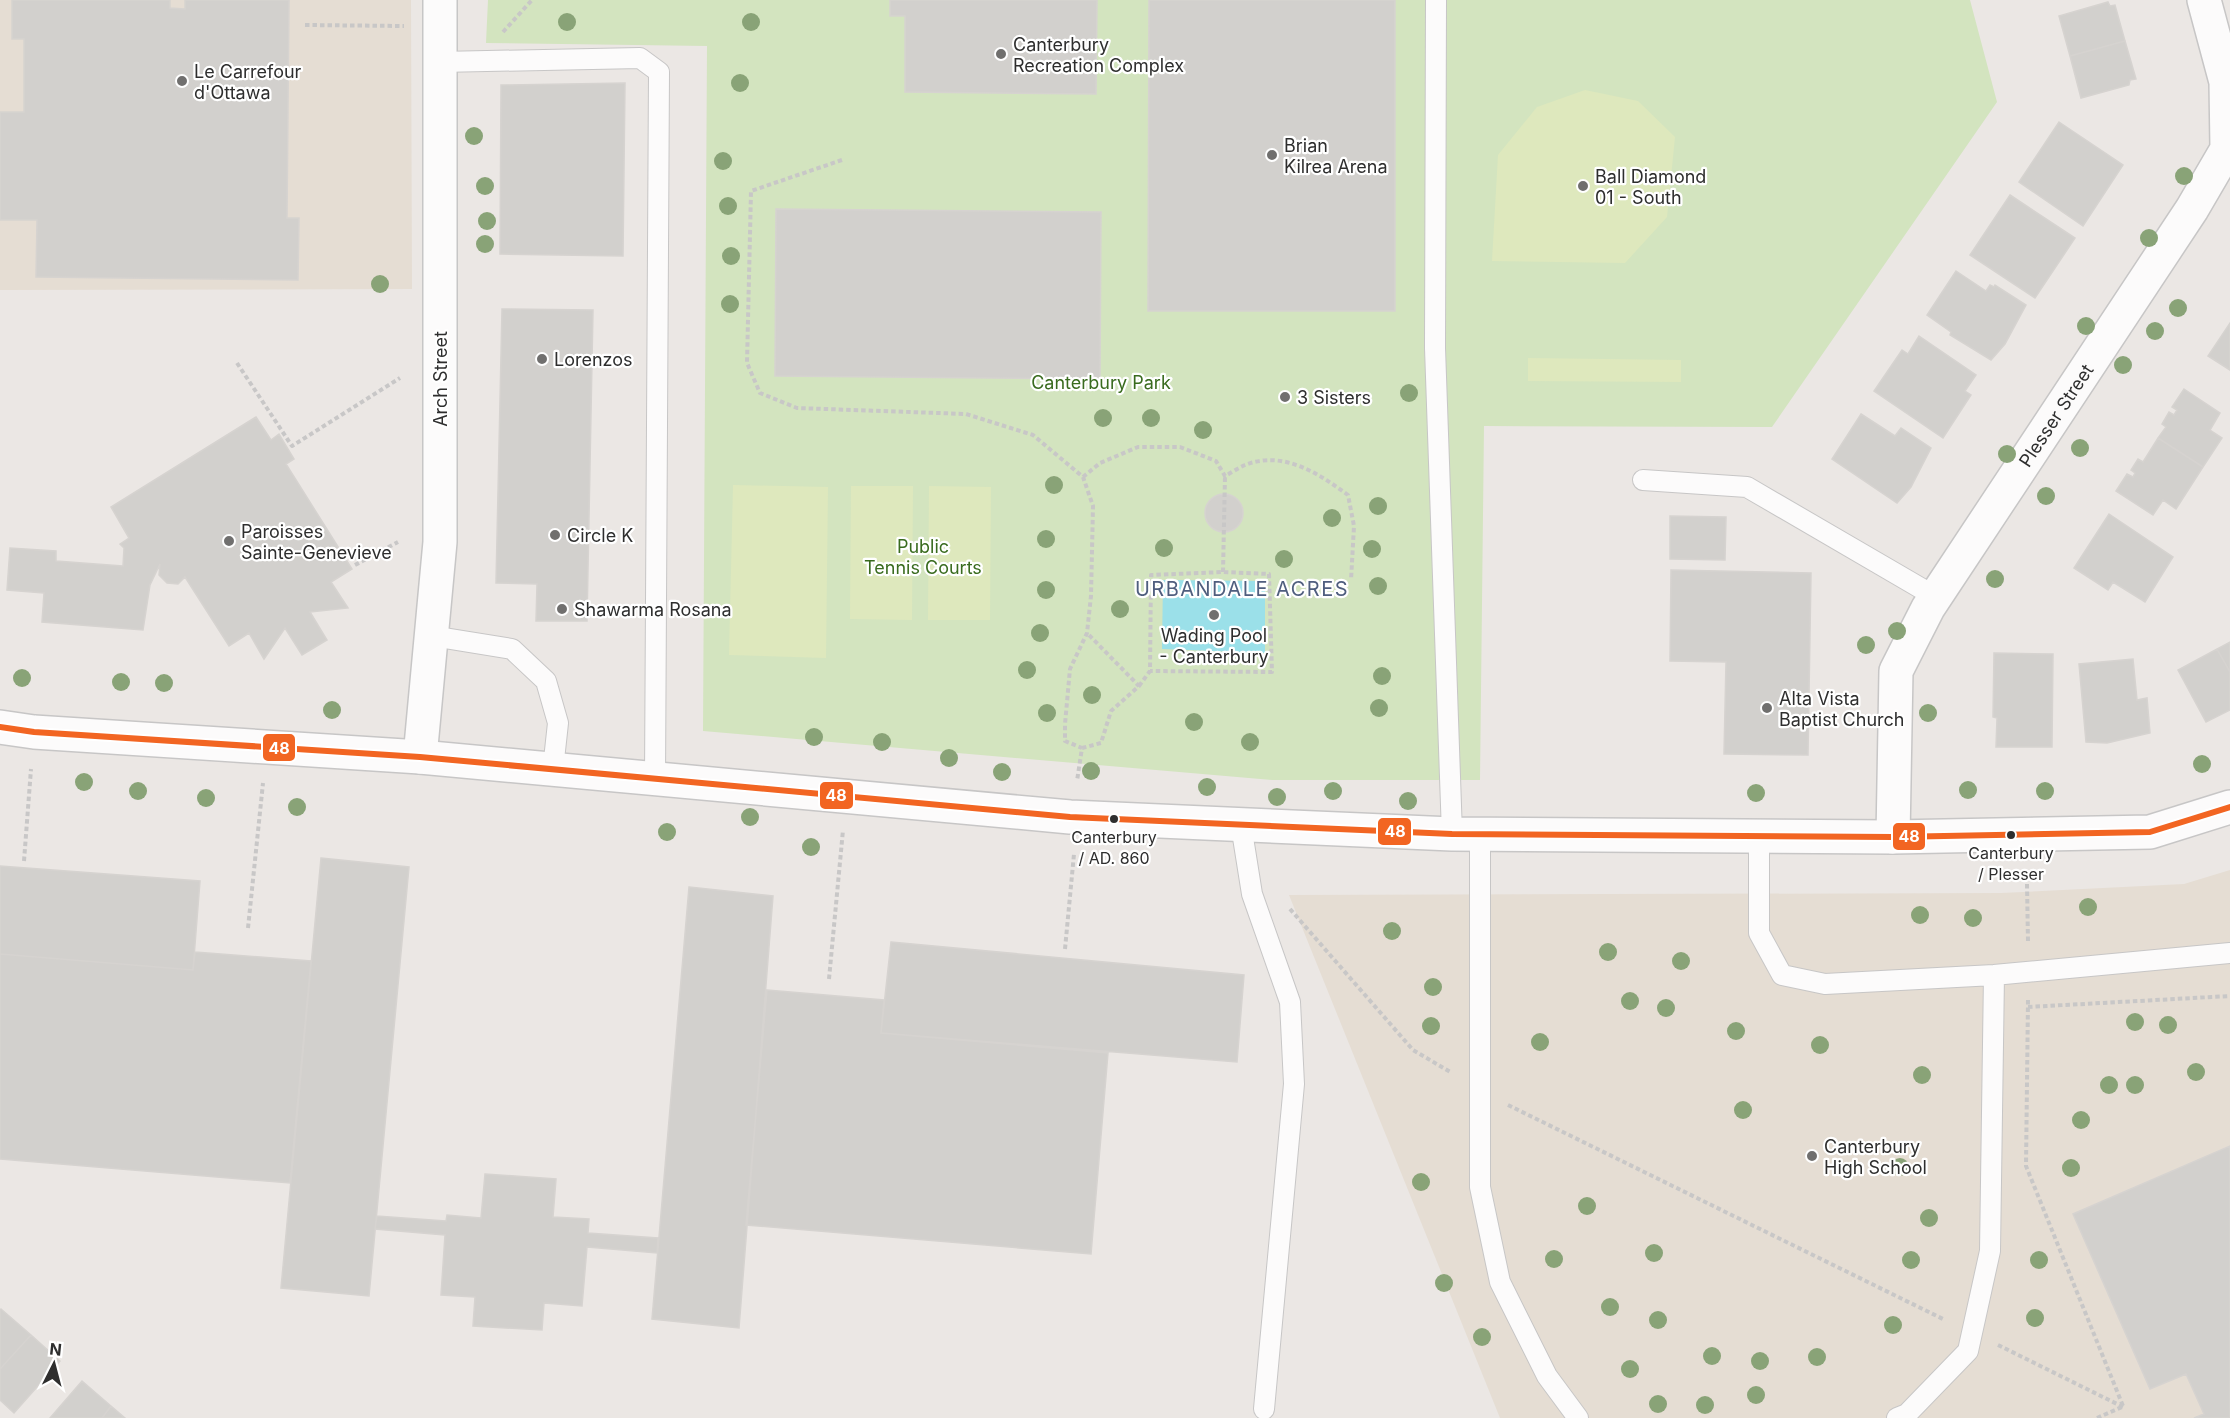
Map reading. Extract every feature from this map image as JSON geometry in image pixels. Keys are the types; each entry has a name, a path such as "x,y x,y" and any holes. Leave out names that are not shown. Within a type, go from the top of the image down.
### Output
{"street":[{"name":"Plesser Street","path":"1893,837 1896,671 1936,597 2192,210 2227,149 2226,82 2204,0"},
{"name":"Arch Street","path":"420,757 440,542 440,13"},
{"path":"0,727 34,732 420,757 1074,817 1466,835 1893,837 2150,832 2230,807"}],"lane":[{"path":"1436,0 1435,348 1480,1091 1480,1187 1500,1282 1546,1376 1578,1418"},
{"path":"440,62 640,58 659,72 655,779"},
{"path":"1643,480 1747,487 1936,597"},
{"path":"432,636 512,649 546,681 558,723 553,770"},
{"path":"1241,825 1248,876 1290,1002 1294,1084 1264,1409"},
{"path":"1759,836 1759,933 1782,975 1825,984 1994,975 2230,953"},
{"path":"1897,1418 1907,1413 1968,1352 1972,1334 1990,1251 1994,975"}],"path":[{"path":"305,25 440,13"},
{"path":"842,160 751,191 747,363 760,393 797,408 966,414 1033,435 1083,477 1093,506 1091,596 1087,633 1070,669 1065,724 1065,741 1082,748 1101,744 1111,711 1138,686 1150,671 1151,575 1223,572 1269,574 1272,672 1150,671"},
{"path":"237,363 292,446 400,378"},
{"path":"1083,477 1101,463 1138,447 1180,447 1216,461 1225,476 1223,572"},
{"path":"1225,476 1245,465 1270,459 1302,466 1326,478 1348,495 1354,526 1352,580"},
{"path":"355,565 398,542"},
{"path":"1087,633 1138,686"},
{"path":"24,861 34,732"},
{"path":"248,928 266,747"},
{"path":"1065,949 1074,817 1082,748"},
{"path":"829,979 846,796"},
{"path":"1248,876 1271,886 1413,1050 1480,1091 2123,1407"},
{"path":"2027,884 2029,972 2026,1166 2123,1407"},
{"path":"2028,1007 2230,996"},
{"path":"2097,1418 2123,1407"}],"shaded area":[{"path":"0,0 411,0 412,289 0,290"},
{"name":"Canterbury High School","path":"2230,870 2230,1418 1500,1418 1289,895 2001,893 2184,884"}],"green space":[{"name":"Canterbury Park","path":"488,0 1970,0 1997,102 1772,427 1484,426 1480,780 1272,780 703,731 707,46 486,43"},
{"name":"Ball Diamond 01 - South","path":"1585,90 1638,101 1675,137 1667,217 1625,263 1492,261 1498,155 1537,107"},
{"path":"1528,358 1681,360 1681,382 1528,381"},
{"path":"733,485 828,487 826,658 729,655"},
{"path":"851,486 913,486 912,620 850,619"},
{"path":"929,486 991,487 990,620 928,620"}],"water":[{"name":"Wading Pool - Canterbury","path":"1163,580 1265,581 1265,653 1162,649"}],"building":[{"path":"12,0 170,0 170,8 185,9 185,0 289,0 287,218 299,218 298,280 36,277 37,220 0,220 0,112 24,112 24,39 12,39"},
{"name":"Canterbury Recreation Complex","path":"890,0 1097,0 1096,94 905,92 905,16 890,16"},
{"name":"Brian Kilrea Arena","path":"1149,0 1395,0 1395,311 1148,311"},
{"path":"2108,2 2110,6 2115,5 2125,41 2070,56 2059,16"},
{"path":"2125,41 2136,79 2130,80 2129,85 2081,98 2070,56"},
{"path":"625,83 623,256 500,254 501,85"},
{"path":"2059,122 2123,165 2083,226 2019,182"},
{"path":"2010,195 2075,238 2035,298 1970,255"},
{"path":"776,209 1101,212 1100,379 775,376"},
{"path":"1956,271 1986,291 1990,285 1994,287 1995,285 2026,305 2005,344 1991,360 1950,335 1951,332 1927,315"},
{"path":"502,309 593,310 587,621 536,621 537,584 496,583"},
{"path":"2230,323 2230,370 2208,356"},
{"path":"1919,336 1976,375 1965,391 1971,395 1943,438 1874,391 1902,350 1908,354"},
{"path":"2184,389 2220,413 2210,430 2222,438 2203,467 2158,438 2166,427 2162,424 2169,412 2174,415 2177,410 2172,407"},
{"path":"1861,414 1895,436 1901,428 1931,448 1911,487 1897,503 1832,459"},
{"name":"Paroisses Sainte-Genevieve","path":"256,417 271,440 279,434 294,459 286,464 352,569 331,582 348,608 310,612 327,640 302,655 285,628 264,659 249,633 229,646 185,577 178,584 167,583 159,575 160,564 150,585 143,630 42,622 44,593 7,590 10,548 56,551 56,561 123,566 124,548 120,544 129,538 111,507"},
{"path":"2158,438 2203,467 2176,509 2163,500 2153,515 2116,491 2127,474 2133,477 2135,473 2131,470 2138,459 2143,462"},
{"path":"1224,494 1237,500 1243,513 1237,526 1224,532 1211,526 1205,513 1211,500"},
{"path":"2109,514 2173,557 2145,602 2113,582 2108,590 2074,568"},
{"path":"1670,516 1726,517 1725,560 1670,559"},
{"name":"Alta Vista Baptist Church","path":"1671,570 1811,573 1808,755 1724,754 1726,662 1670,661"},
{"path":"2230,642 2230,672 2217,649"},
{"path":"2217,649 2230,672 2230,710 2206,722 2178,670"},
{"path":"1994,653 2053,654 2052,747 1996,747 1997,718 1993,717"},
{"path":"2133,659 2137,700 2147,698 2150,733 2107,743 2086,742 2079,664"},
{"path":"321,858 409,867 369,1296 281,1288"},
{"path":"0,866 200,881 193,970 0,954"},
{"path":"689,887 773,896 739,1328 652,1319"},
{"path":"891,942 1244,975 1237,1062 881,1033"},
{"path":"195,952 311,961 290,1183 0,1159 0,954 193,970"},
{"path":"767,990 884,1000 881,1033 1108,1053 1091,1254 746,1225"},
{"path":"2230,1146 2230,1418 2194,1418 2204,1414 2186,1374 2150,1389 2073,1214"},
{"path":"485,1174 556,1179 553,1217 589,1219 588,1233 658,1238 657,1253 587,1247 582,1306 544,1303 542,1330 473,1326 475,1297 441,1295 445,1235 375,1229 377,1216 446,1221 447,1215 481,1218"},
{"path":"0,1310 31,1335 0,1369"},
{"path":"31,1335 60,1361 14,1413 0,1400 0,1369"},
{"path":"82,1381 111,1406 102,1418 50,1418"},
{"path":"111,1406 125,1418 102,1418"}],"transit line":[{"name":"48","path":"0,727 34,732 420,757 1070,817 1452,834 1893,837 2150,832 2230,807"}],"place":[{"name":"Canterbury Recreation Complex","path":"1001,54"},
{"name":"Le Carrefour d'Ottawa","path":"182,81"},
{"name":"Brian Kilrea Arena","path":"1272,155"},
{"name":"Ball Diamond 01 - South","path":"1583,186"},
{"name":"Lorenzos","path":"542,359"},
{"name":"3 Sisters","path":"1285,397"},
{"name":"Circle K","path":"555,535"},
{"name":"Paroisses Sainte-Genevieve","path":"229,541"},
{"name":"Shawarma Rosana","path":"562,609"},
{"name":"Wading Pool - Canterbury","path":"1214,615"},
{"name":"Alta Vista Baptist Church","path":"1767,708"},
{"name":"Canterbury / AD. 860","path":"1114,819"},
{"name":"Canterbury / Plesser","path":"2011,835"},
{"name":"Canterbury High School","path":"1812,1156"}],"district":[{"name":"URBANDALE ACRES","path":"1242,589"}],"park label":[{"name":"Public Tennis Courts","path":"923,556"}]}
